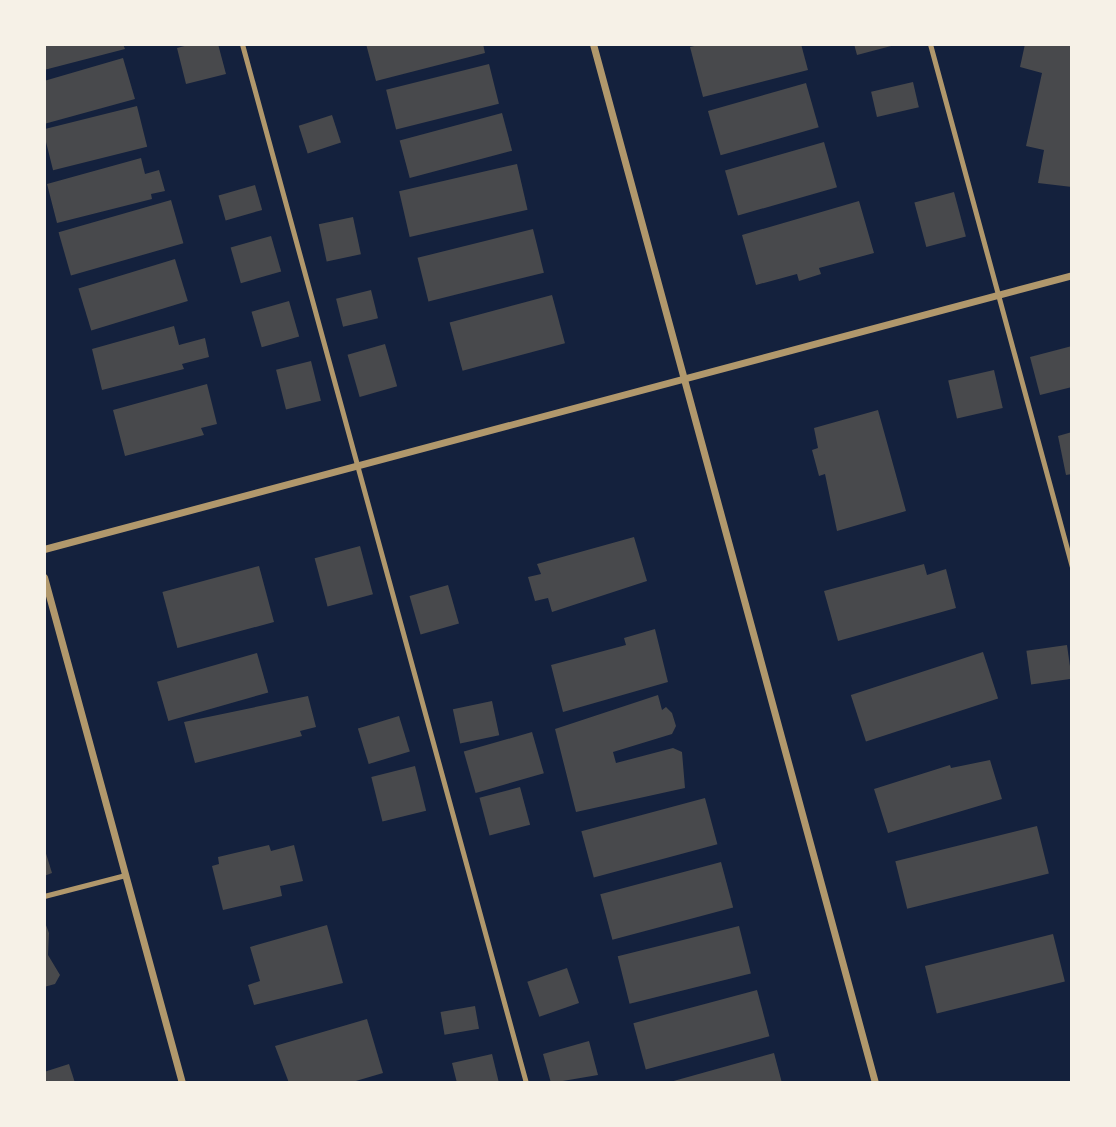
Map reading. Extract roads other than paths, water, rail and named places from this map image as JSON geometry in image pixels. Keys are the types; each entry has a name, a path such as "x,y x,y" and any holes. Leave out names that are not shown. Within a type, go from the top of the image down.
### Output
{"street":[{"path":"593,44 875,1083"},
{"path":"44,548 1072,275"},
{"path":"44,577 182,1083"}],"lane":[{"path":"242,44 526,1083"},
{"path":"930,44 1072,567"},
{"path":"44,896 125,875"}]}
